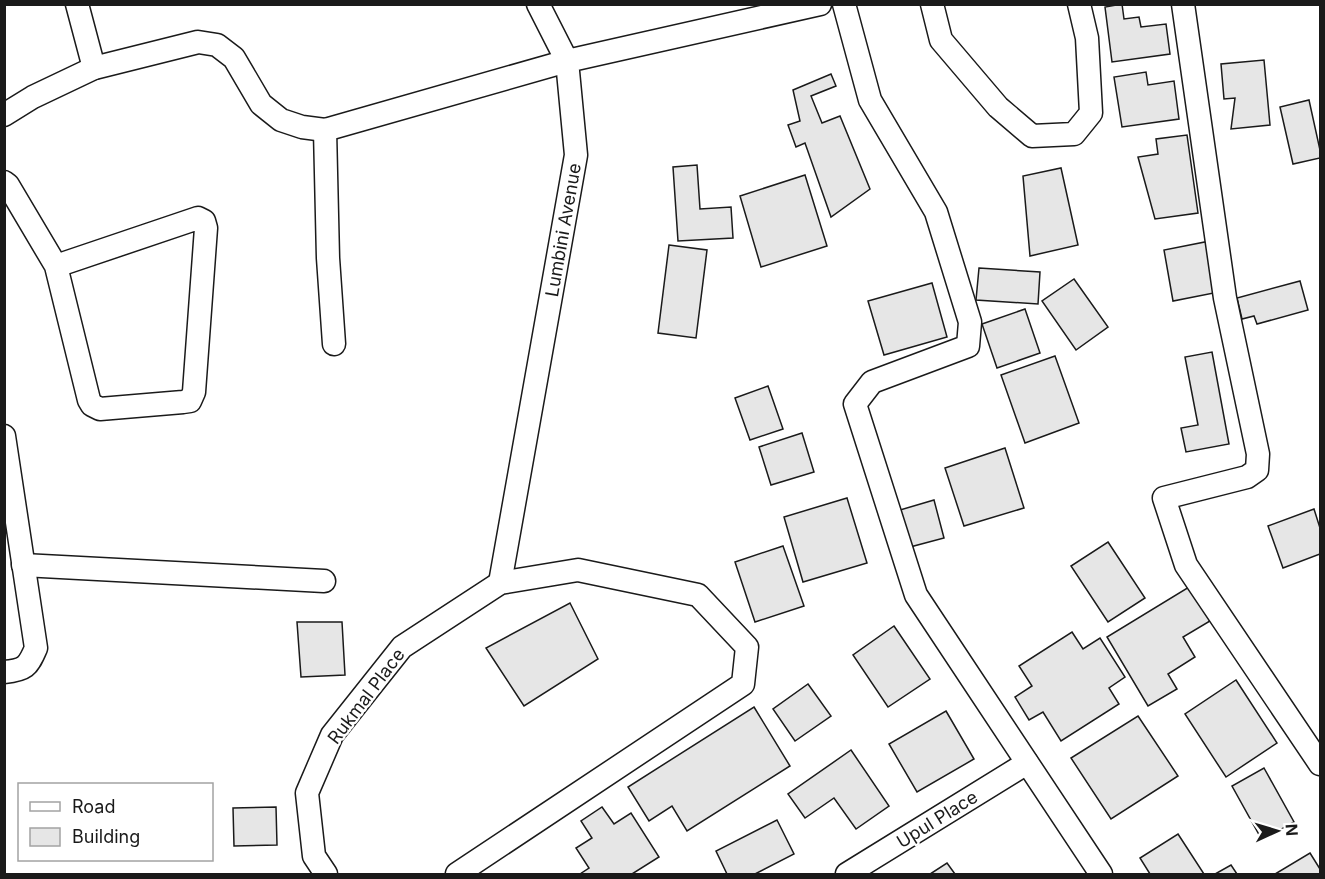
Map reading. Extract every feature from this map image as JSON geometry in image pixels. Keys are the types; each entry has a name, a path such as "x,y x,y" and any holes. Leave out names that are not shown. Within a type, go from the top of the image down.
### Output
{"street":[{"path":"77,4 94,68"},
{"path":"538,4 567,61"},
{"path":"4,115 33,97 94,68 198,42 217,45 234,58 261,104 281,120 302,127 325,130 734,14 820,4"},
{"path":"844,4 870,100 936,212 970,322 968,346 872,382 855,404 916,595 1101,874"},
{"path":"932,4 941,40 998,107 1032,136 1074,134 1091,113 1087,38 1079,4"},
{"path":"1183,4 1224,298 1258,454 1257,470 1247,477 1164,498 1186,565 1320,764"},
{"name":"Lumbini Avenue","path":"500,583 576,155 567,61"},
{"path":"325,130 328,258 334,344"},
{"path":"4,182 8,185 56,266 92,405 100,409 190,401 194,392 206,228 204,221 198,218 56,266"},
{"path":"4,436 36,648 31,661 20,670 4,672"},
{"path":"23,565 324,581"},
{"name":"Rukmal Place","path":"326,874 314,856 307,793 332,735 402,647 500,583 578,570 698,595 747,647 743,684 457,874"},
{"name":"Upul Place","path":"847,874 1027,763"}],"building":[{"path":"1122,4 1124,19 1139,17 1141,27 1166,24 1170,54 1112,62 1105,7"},
{"path":"1264,60 1270,125 1231,129 1235,98 1224,99 1221,64"},
{"path":"1146,72 1148,85 1174,81 1179,119 1122,127 1114,77"},
{"path":"831,74 836,86 811,96 822,123 840,116 870,189 831,217 805,143 796,147 788,125 800,121 793,90"},
{"path":"1309,100 1320,158 1293,164 1280,107"},
{"path":"1187,135 1198,213 1155,219 1138,157 1158,154 1156,139"},
{"path":"697,165 700,209 731,207 733,238 678,241 673,167"},
{"path":"1061,168 1078,245 1030,256 1023,176"},
{"path":"805,175 827,246 761,267 740,196"},
{"path":"1210,241 1219,292 1173,301 1164,250"},
{"path":"669,245 707,250 696,338 658,333"},
{"path":"979,268 1040,272 1038,304 976,300"},
{"path":"1074,279 1108,327 1076,350 1042,301"},
{"path":"1300,281 1308,310 1257,324 1254,316 1242,319 1237,298"},
{"path":"932,283 947,337 884,355 868,301"},
{"path":"1025,309 1040,353 997,368 982,324"},
{"path":"1212,352 1229,444 1186,452 1181,428 1198,425 1185,357"},
{"path":"1055,356 1079,423 1025,443 1001,375"},
{"path":"768,386 783,429 750,440 735,398"},
{"path":"802,433 814,472 771,485 759,447"},
{"path":"1005,448 1024,508 964,526 945,468"},
{"path":"847,498 867,563 803,582 784,517"},
{"path":"934,500 944,538 910,547 900,510"},
{"path":"1314,509 1320,528 1320,554 1283,568 1268,526"},
{"path":"1108,542 1145,598 1108,622 1071,566"},
{"path":"783,546 804,606 755,622 735,562"},
{"path":"1189,587 1210,621 1183,637 1195,657 1168,674 1177,689 1148,706 1107,637"},
{"path":"570,603 598,659 524,706 486,648"},
{"path":"297,622 342,622 345,675 301,677"},
{"path":"894,626 930,679 888,707 853,655"},
{"path":"1072,632 1083,649 1100,638 1125,677 1109,688 1119,704 1061,741 1043,712 1029,720 1015,697 1032,686 1019,666"},
{"path":"1236,680 1277,743 1226,777 1185,714"},
{"path":"808,684 831,716 795,741 773,709"},
{"path":"754,707 790,766 687,831 672,806 649,821 628,787"},
{"path":"946,711 974,759 917,792 889,744"},
{"path":"1138,716 1178,776 1111,819 1071,758"},
{"path":"851,750 889,806 856,829 834,798 805,818 788,794"},
{"path":"1264,768 1294,822 1262,840 1232,786"},
{"path":"276,807 277,845 234,846 233,808"},
{"path":"602,807 614,824 631,813 659,857 632,874 580,874 589,868 576,848 592,838 581,821"},
{"path":"777,820 794,854 755,874 727,874 716,851"},
{"path":"1178,834 1204,874 1150,874 1140,858"},
{"path":"1310,853 1320,869 1320,874 1275,874"},
{"path":"947,863 955,874 930,874"},
{"path":"1231,865 1237,874 1215,874"}]}
